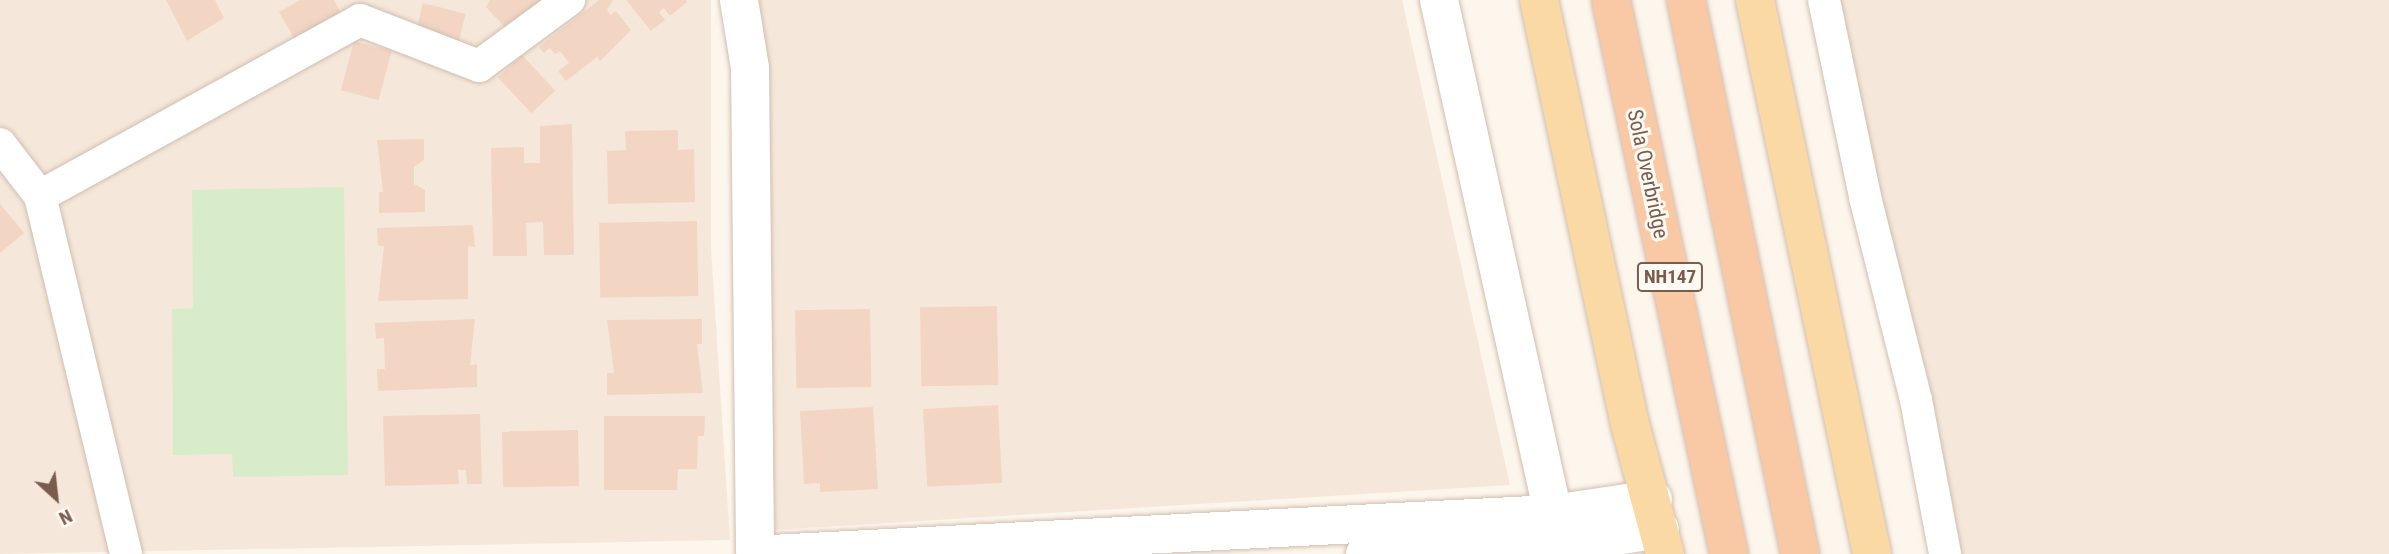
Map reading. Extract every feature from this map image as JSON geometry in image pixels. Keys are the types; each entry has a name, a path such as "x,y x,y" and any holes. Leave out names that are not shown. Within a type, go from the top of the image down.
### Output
{"highway":[{"name":"Sola Overbridge","path":"1611,0 1729,554"},
{"path":"1686,0 1800,554"}],"main road":[{"path":"1539,0 1631,428 1659,527"},
{"path":"1755,0 1872,554"}],"street":[{"path":"40,196 361,10 479,66 569,0"},
{"path":"739,0 750,68 755,554"},
{"path":"1439,0 1558,538"},
{"path":"1824,0 1865,197 1916,400 1945,554"},
{"path":"0,144 40,196 126,554"},
{"path":"1364,554 1659,527"},
{"path":"771,554 1558,538"}],"shaded area":[{"path":"0,0 711,0 711,249 730,540 0,554"},
{"path":"755,0 1402,0 1510,485 775,530"},
{"path":"1832,0 2389,0 2389,554 1932,554"}],"green space":[{"path":"344,187 348,475 233,477 232,454 173,455 172,309 193,308 192,190"}],"building":[{"path":"166,0 215,0 224,18 187,41"},
{"path":"300,0 334,0 344,19 298,45 279,12"},
{"path":"490,0 550,0 512,35 486,7"},
{"path":"599,0 613,0 607,10 611,15 616,11 631,30 600,61 597,57 566,81 558,71 569,63 560,51 555,54 550,48 544,53 539,47"},
{"path":"626,0 687,2 670,16 664,8 659,12 665,20 651,31"},
{"path":"423,3 466,14 459,41 416,30"},
{"path":"354,41 392,51 378,100 341,90"},
{"path":"522,55 555,91 531,113 498,78"},
{"path":"572,124 574,255 544,255 543,222 526,223 527,256 493,256 491,148 524,147 524,163 540,163 540,126"},
{"path":"678,130 678,150 694,149 695,202 608,204 607,151 626,150 625,131"},
{"path":"424,139 424,160 414,167 414,184 425,190 425,212 379,213 379,192 383,192 377,140"},
{"path":"0,204 24,233 0,253"},
{"path":"697,221 698,296 600,298 599,223"},
{"path":"473,225 475,247 468,246 468,299 378,301 384,246 378,246 377,228"},
{"path":"997,306 998,385 921,386 920,307"},
{"path":"870,309 871,387 796,388 795,310"},
{"path":"475,319 470,365 477,364 477,387 378,391 377,369 385,369 384,338 376,339 375,323"},
{"path":"702,319 702,344 697,344 703,393 607,395 607,373 614,373 607,320"},
{"path":"998,405 1002,483 927,487 923,409"},
{"path":"873,407 878,489 820,492 820,483 804,484 800,411"},
{"path":"480,414 482,484 467,484 466,470 458,470 459,484 385,486 383,416"},
{"path":"604,416 705,416 704,436 698,436 697,469 678,469 677,490 604,490"},
{"path":"578,430 579,486 503,487 502,431"}]}
